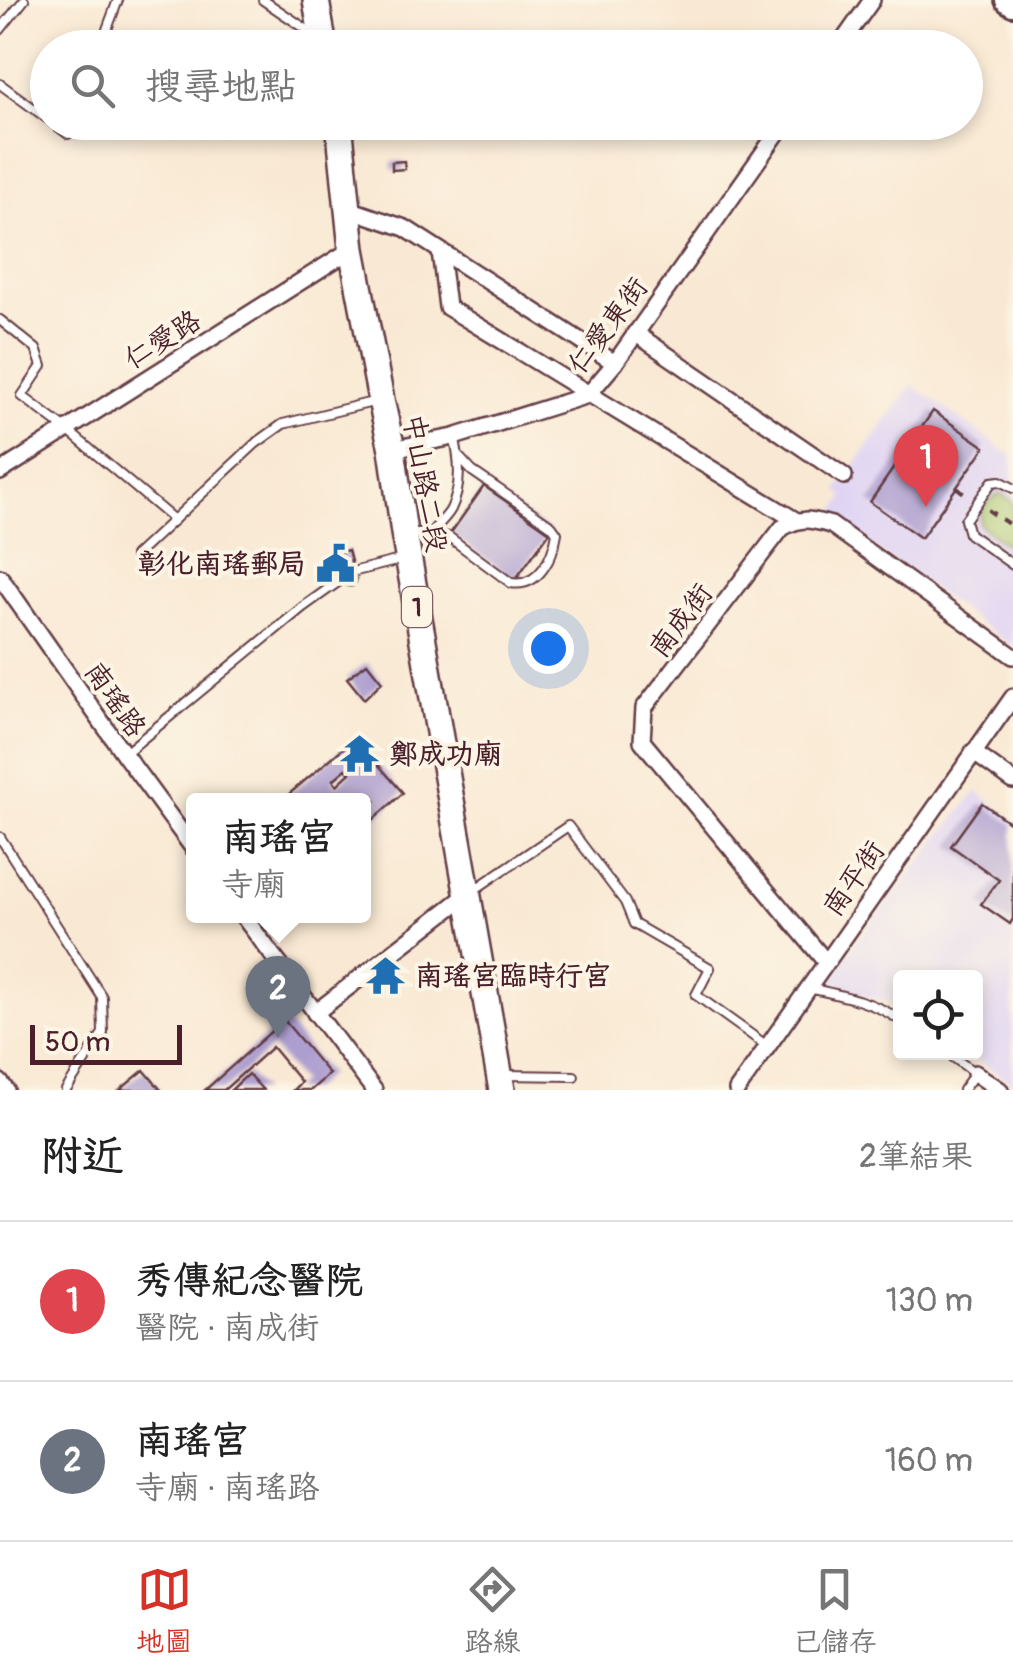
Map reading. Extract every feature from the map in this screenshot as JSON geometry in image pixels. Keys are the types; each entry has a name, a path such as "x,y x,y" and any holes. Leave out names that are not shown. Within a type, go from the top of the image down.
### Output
{"main road":[{"path":"316,0 321,30"},
{"name":"中山路二段","path":"344,140 352,169 352,249 392,449 501,1082"}],"street":[{"path":"851,30 872,0"},
{"name":"仁愛東街","path":"392,449 454,436 588,395 615,363 772,140"},
{"path":"349,209 405,228 615,363"},
{"name":"仁愛路","path":"0,472 352,249"},
{"path":"440,251 447,307 795,520 811,519 830,526 1013,656"},
{"path":"635,332 844,476"},
{"name":"南成街","path":"795,520 782,528 644,708 642,741 826,961"},
{"name":"南瑤路","path":"0,577 186,838"},
{"name":"南平街","path":"737,1090 1013,697"},
{"path":"973,752 1013,781"},
{"path":"314,1012 468,894"},
{"path":"248,923 374,1090"},
{"path":"975,1073 1000,1090"},
{"path":"0,1082 6,1090"}],"lane":[{"path":"0,30 24,0"},
{"path":"107,30 118,0"},
{"path":"263,0 304,30"},
{"path":"0,84 30,106"},
{"path":"0,320 36,349 42,366 22,396 174,520"},
{"path":"134,556 283,424 380,400"},
{"path":"124,754 352,572 430,533 451,509 458,482 460,458 454,436"},
{"path":"430,533 448,537 518,585 538,576 554,554 557,534 552,526 472,471 460,458"},
{"path":"1013,488 1000,481 992,482 965,520 969,534 1013,565"},
{"path":"468,894 568,826 624,902 634,924 710,968 696,996 768,1046"},
{"path":"0,837 102,997 103,1033 66,1090"},
{"path":"808,988 858,999 893,1015"},
{"path":"957,1060 975,1073 963,1090"},
{"path":"501,1082 574,1076"}],"shaded area":[{"path":"912,385 1013,457 1013,647 831,517 845,497 837,490"},
{"path":"977,791 1013,820 1013,1085 978,1060 983,1060 983,970 893,970 893,1002 820,986"}],"green space":[{"path":"1001,494 1013,501 1013,550 980,525 985,506"}],"building":[{"path":"404,161 405,169 392,170 392,162"},
{"path":"933,411 985,447 921,538 870,502"},
{"path":"484,486 550,532 515,580 450,534"},
{"name":"彰化南瑤郵局","path":"348,550 353,569 324,577 319,557"},
{"path":"367,663 382,682 364,699 347,678"},
{"path":"355,738 403,793 371,822 371,805 375,801 371,793 290,793","holes":["346,769 350,773 337,785 333,780"]},
{"path":"982,803 1013,825 1010,924 981,904 999,880 951,846"},
{"path":"284,1020 329,1074 311,1090 293,1090 301,1082 272,1047 224,1090 205,1090"},
{"path":"144,1070 161,1090 120,1090"},
{"path":"248,1074 263,1090 231,1090"}],"place":[{"name":"秀傳紀念醫院","path":"926,507"},
{"name":"彰化南瑤郵局","path":"336,563"},
{"name":"鄭成功廟","path":"360,753"},
{"name":"南瑶宮臨時行宮","path":"385,975"},
{"name":"南瑤宮","path":"278,1038"}]}
